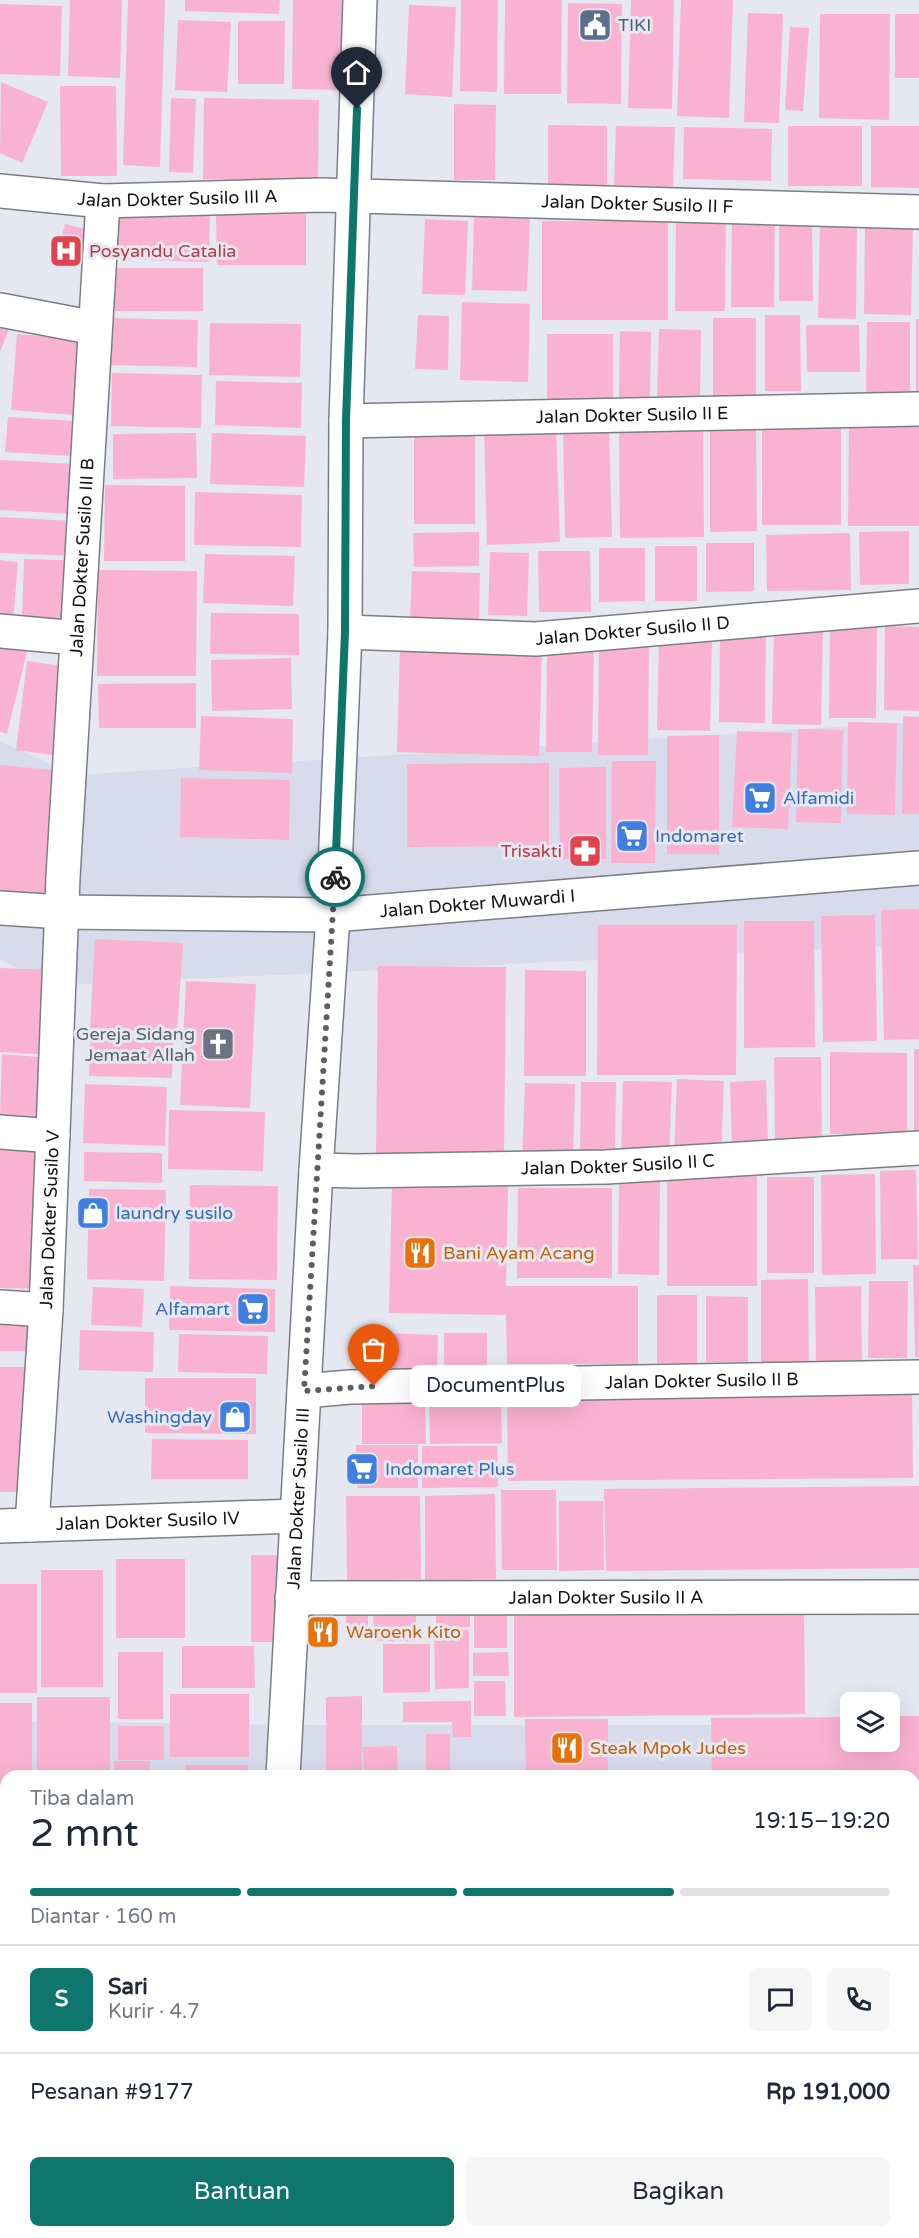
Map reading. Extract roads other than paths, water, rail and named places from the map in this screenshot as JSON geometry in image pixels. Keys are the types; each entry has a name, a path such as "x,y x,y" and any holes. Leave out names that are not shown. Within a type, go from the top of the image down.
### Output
{"street":[{"name":"Jalan Dokter Susilo III","path":"283,1770 316,1170 333,915 345,632 346,421 360,0"},
{"name":"Jalan Dokter Susilo III A","path":"0,191 103,201 355,196"},
{"name":"Jalan Dokter Susilo II F","path":"355,196 919,212"},
{"name":"Jalan Dokter Susilo III B","path":"62,912 103,201"},
{"path":"0,310 94,328"},
{"name":"Jalan Dokter Susilo II E","path":"346,421 919,409"},
{"name":"Jalan Dokter Susilo II D","path":"345,632 536,639 919,606"},
{"path":"0,632 76,638"},
{"name":"Jalan Dokter Muwardi I","path":"0,908 62,912 333,915 919,868"},
{"name":"Jalan Dokter Susilo V","path":"16,1525 46,1310 62,912"},
{"path":"0,1132 53,1136"},
{"name":"Jalan Dokter Susilo II C","path":"316,1170 606,1167 919,1148"},
{"path":"0,1307 46,1310"},
{"name":"Jalan Dokter Susilo II B","path":"304,1391 362,1387 919,1377"},
{"name":"Jalan Dokter Susilo IV","path":"16,1525 297,1516"},
{"name":"Jalan Dokter Susilo II A","path":"292,1598 919,1597"}],"place":[{"name":"TIKI","path":"595,25"},
{"name":"Posyandu Catalia","path":"66,251"},
{"name":"Alfamidi","path":"760,798"},
{"name":"Indomaret","path":"632,836"},
{"name":"Trisakti","path":"585,851"},
{"name":"Gereja Sidang Jemaat Allah","path":"218,1044"},
{"name":"laundry susilo","path":"93,1213"},
{"name":"Bani Ayam Acang","path":"420,1253"},
{"name":"Alfamart","path":"253,1309"},
{"name":"DocumentPlus","path":"374,1386"},
{"name":"Washingday","path":"235,1417"},
{"name":"Indomaret Plus","path":"362,1469"},
{"name":"Waroenk Kito","path":"323,1632"},
{"name":"Steak Mpok Judes","path":"567,1748"}]}
